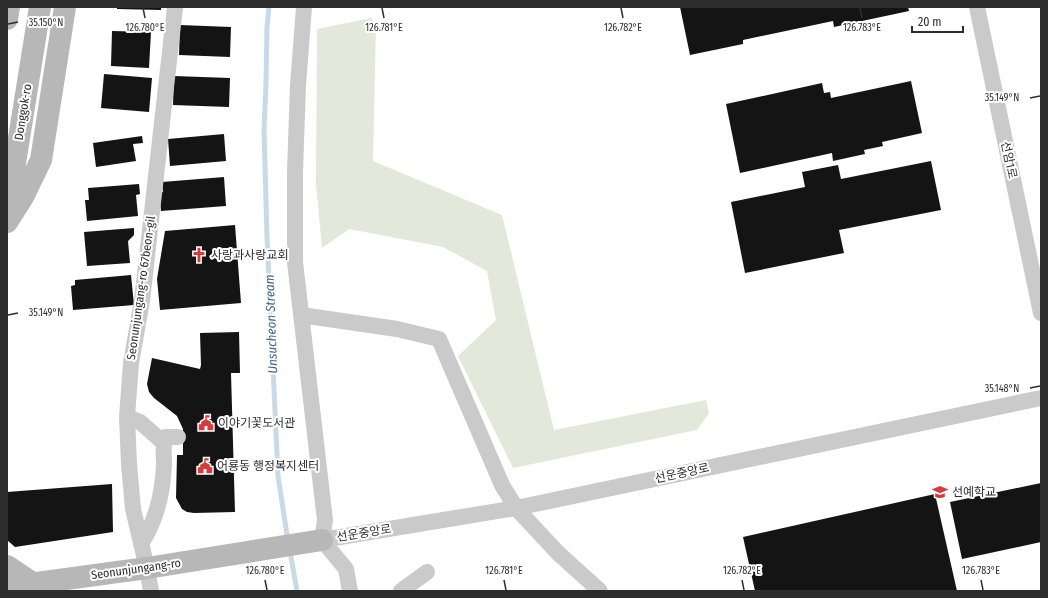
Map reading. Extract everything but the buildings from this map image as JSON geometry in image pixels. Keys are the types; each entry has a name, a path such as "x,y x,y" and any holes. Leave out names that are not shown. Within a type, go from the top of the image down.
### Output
{"main road":[{"path":"7,19 9,7"},
{"name":"Donggok-ro","path":"7,216 40,7"},
{"path":"7,222 23,197 41,160 65,7"},
{"name":"선운중앙로","path":"264,549 318,541"},
{"name":"Seonunjungang-ro","path":"7,587 147,568 264,549"},
{"path":"7,566 34,584"}],"street":[{"name":"Seonunjungang-ro 67beon-gil","path":"151,591 147,568 132,509 128,464 127,417 131,363 142,301 175,7"},
{"path":"304,7 298,85 295,172 296,262 325,520 318,541 346,569 350,591"},
{"name":"선암1로","path":"977,7 1041,313"},
{"path":"301,315 397,329 439,339 502,485 516,508 558,553 600,591"},
{"name":"선운중앙로","path":"318,541 516,508 1041,398"},
{"path":"127,417 140,422 171,440 164,465 160,500 148,534 141,544"},
{"path":"401,591 427,572"}],"shaded area":[{"path":"371,18 376,25 373,161 502,215 554,430 706,400 709,413 697,430 513,468 458,356 496,320 487,271 443,247 349,229 322,248 316,184 317,29"}],"waterway":[{"name":"Unsucheon Stream","path":"269,7 264,130 267,237 278,476 288,541"},
{"name":"Unsucheon Stream","path":"290,551 297,591"}],"place":[{"name":"사랑과사랑교회","path":"199,255"},
{"name":"이야기꽃도서관","path":"206,423"},
{"name":"어룡동 행정복지센터","path":"205,466"},
{"name":"선예학교","path":"940,492"}]}
